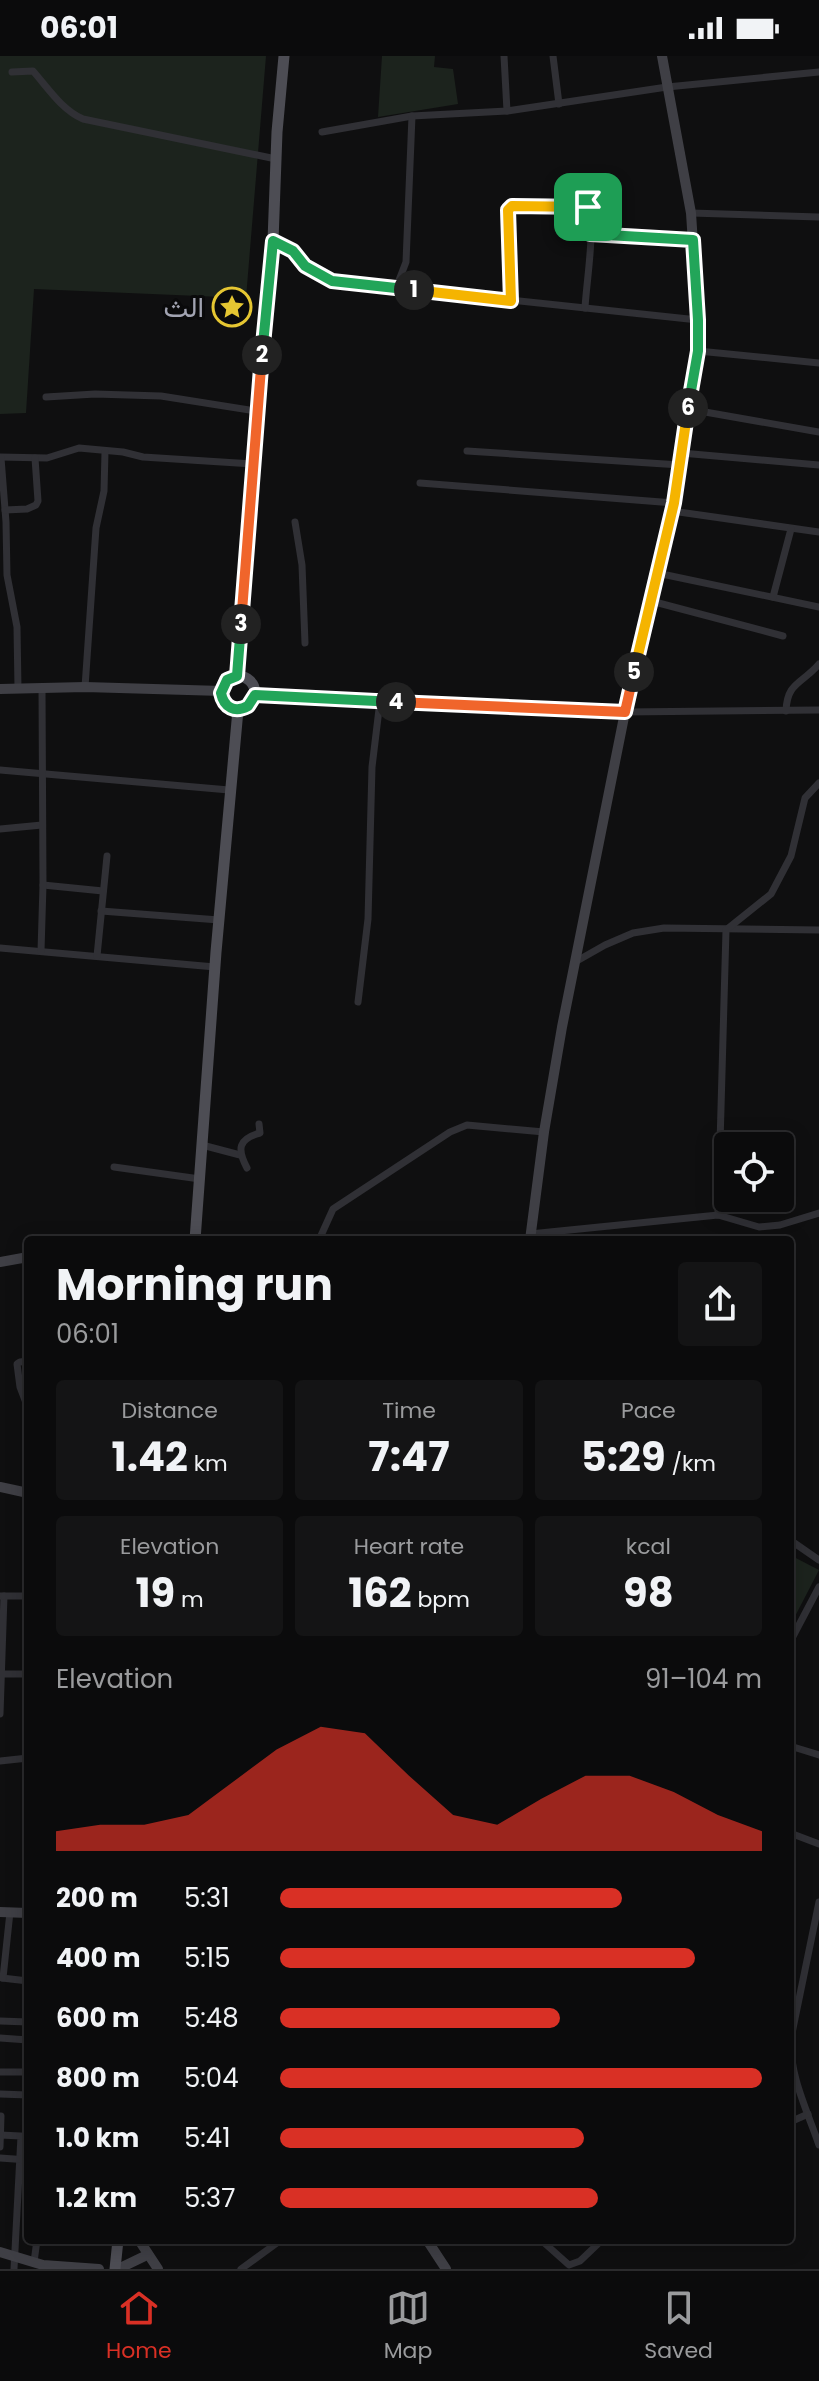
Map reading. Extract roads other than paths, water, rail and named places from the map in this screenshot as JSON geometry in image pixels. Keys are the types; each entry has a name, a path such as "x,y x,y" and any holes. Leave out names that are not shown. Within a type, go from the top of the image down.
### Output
{"main road":[{"path":"237,676 256,411 273,241 284,56"},
{"path":"237,676 252,682 255,695 248,706 238,710 224,703 222,691 227,680 237,676"},
{"path":"195,1236 229,790 238,710"},
{"path":"117,2269 118,2244"}],"street":[{"path":"504,56 507,111"},
{"path":"553,56 559,104"},
{"path":"530,1236 544,1132 575,962 625,712 673,507 698,351 691,213 662,56"},
{"path":"12,72 33,71 67,109 83,119 276,159"},
{"path":"322,132 412,116 507,111 667,87 819,72"},
{"path":"396,288 406,262 412,116"},
{"path":"511,301 508,210 512,206 588,207 591,212 585,308"},
{"path":"691,213 819,217"},
{"path":"590,234 693,240"},
{"path":"273,241 293,251 305,266 332,281 698,320"},
{"path":"698,351 819,363"},
{"path":"46,397 95,394 161,396 256,411"},
{"path":"688,409 819,432"},
{"path":"18,689 17,627 7,575 1,458 53,456 79,448 143,457 253,464"},
{"path":"467,451 819,465"},
{"path":"85,687 96,528 104,491 105,452"},
{"path":"5,510 27,509 36,505 35,458"},
{"path":"420,483 673,507 819,532"},
{"path":"295,522 302,565 305,643"},
{"path":"773,597 791,529"},
{"path":"657,573 819,607"},
{"path":"651,601 783,636"},
{"path":"786,711 790,688 819,664"},
{"path":"0,689 85,687 222,691"},
{"path":"41,951 42,688"},
{"path":"255,695 625,712 819,710"},
{"path":"358,1002 368,919 372,767 380,701"},
{"path":"0,770 229,790"},
{"path":"718,1215 726,930 771,894 791,856 805,798 819,783"},
{"path":"0,829 42,825"},
{"path":"97,956 107,856"},
{"path":"43,885 103,891"},
{"path":"101,911 219,920"},
{"path":"575,962 633,933 664,928 819,930"},
{"path":"0,948 215,967"},
{"path":"247,1168 240,1155 241,1146 248,1136 260,1132 259,1124"},
{"path":"321,1236 333,1209 450,1132 467,1125 544,1132"},
{"path":"202,1145 240,1155"},
{"path":"114,1167 200,1179"},
{"path":"539,1236 718,1215 759,1227 780,1225 819,1213"},
{"path":"0,1262 24,1258"},
{"path":"24,1362 17,1364 24,1398"},
{"path":"0,1487 24,1492"},
{"path":"794,1543 819,1560"},
{"path":"794,1634 819,1587"},
{"path":"0,1714 2,1596 24,1596"},
{"path":"1,1674 24,1674"},
{"path":"794,1747 819,1755"},
{"path":"0,1761 24,1758"},
{"path":"794,1835 819,1844"},
{"path":"794,2023 819,1902"},
{"path":"5,1912 2,1978 24,1981"},
{"path":"0,2021 24,2022"},
{"path":"0,2038 24,2040"},
{"path":"0,2072 24,2072"},
{"path":"794,2078 819,2145"},
{"path":"0,2094 24,2095"},
{"path":"794,2120 808,2114"},
{"path":"0,2147 1,2116"},
{"path":"0,2135 21,2136 24,2160 14,2269"},
{"path":"0,2158 24,2160"},
{"path":"37,2244 40,2265"},
{"path":"141,2244 158,2269"},
{"path":"241,2269 275,2244"},
{"path":"430,2244 446,2269"},
{"path":"545,2244 569,2265 580,2261 598,2244"},
{"path":"0,2252 40,2265 99,2269"},
{"path":"117,2269 147,2255"}],"place":[{"name":"الث","path":"232,307"}]}
